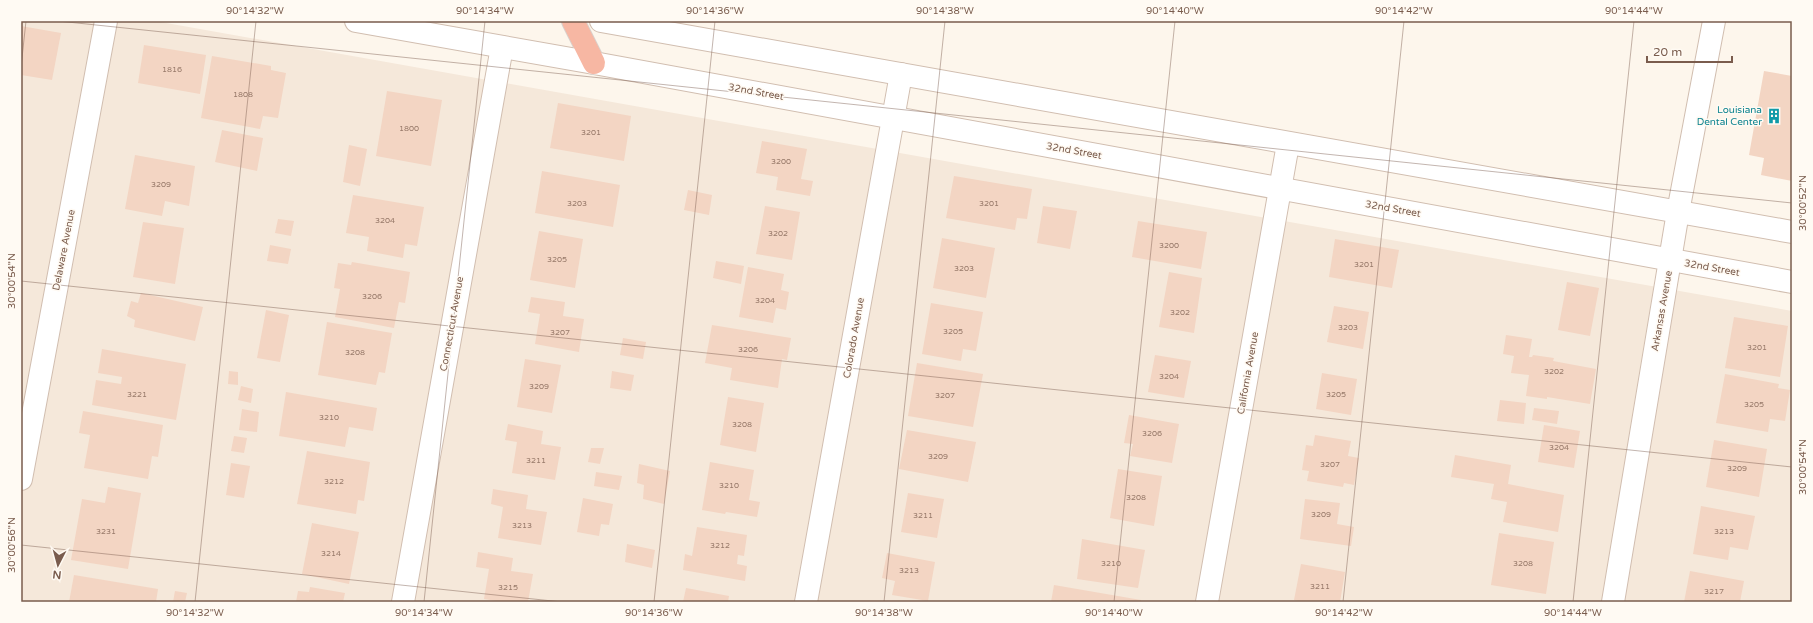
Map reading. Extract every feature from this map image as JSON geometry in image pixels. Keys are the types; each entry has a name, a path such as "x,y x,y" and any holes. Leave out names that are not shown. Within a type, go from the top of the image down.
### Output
{"highway":[{"path":"573,21 594,63"}],"street":[{"name":"Delaware Avenue","path":"21,479 106,21"},
{"name":"32nd Street","path":"356,21 594,63 1792,282"},
{"path":"601,21 1288,144 1792,232"},
{"name":"Arkansas Avenue","path":"1613,602 1678,212 1714,21"},
{"name":"Connecticut Avenue","path":"403,602 502,47"},
{"name":"Colorado Avenue","path":"806,602 901,74"},
{"name":"California Avenue","path":"1207,602 1288,144"}],"shaded area":[{"path":"21,21 155,21 1792,311 1792,602 21,602"}],"building":[{"path":"21,26 61,33 52,80 21,75"},
{"path":"144,45 206,55 200,94 138,83"},
{"path":"212,56 271,66 271,70 286,73 278,118 263,116 260,129 201,118"},
{"name":"Louisiana Dental Center","path":"1764,71 1792,76 1792,181 1761,175 1764,158 1749,155"},
{"path":"387,91 442,100 431,166 376,156"},
{"path":"558,103 631,116 624,161 550,148"},
{"path":"222,130 263,138 257,171 215,162"},
{"path":"762,141 807,149 801,179 813,181 810,196 776,190 778,177 756,173"},
{"path":"349,145 367,149 360,186 343,182"},
{"path":"135,155 195,166 189,206 165,201 162,216 125,209"},
{"path":"542,171 620,185 613,227 535,213"},
{"path":"954,176 1032,189 1027,219 1017,218 1015,230 946,218"},
{"path":"688,190 712,195 709,215 684,210"},
{"path":"353,195 424,207 417,246 405,244 403,258 367,251 369,237 346,233"},
{"path":"765,206 800,212 792,260 756,254"},
{"path":"1043,206 1077,211 1070,249 1037,243"},
{"path":"278,219 294,221 291,236 275,233"},
{"path":"1138,221 1207,232 1201,269 1132,257"},
{"path":"143,222 184,228 175,284 133,277"},
{"path":"539,231 583,239 575,288 530,280"},
{"path":"942,238 995,248 986,298 933,288"},
{"path":"1335,239 1399,250 1392,288 1329,277"},
{"path":"270,245 291,249 288,264 267,261"},
{"path":"716,261 744,266 741,284 713,278"},
{"path":"352,262 410,272 405,303 399,302 394,328 335,317 340,289 334,288 338,263 351,265"},
{"path":"748,267 784,274 781,290 789,292 786,310 776,308 773,323 739,317"},
{"path":"1169,272 1202,278 1194,333 1159,327"},
{"path":"1567,282 1599,288 1590,336 1558,330"},
{"path":"141,293 203,307 195,341 134,327 135,320 127,316 131,301 138,303"},
{"path":"531,297 565,302 563,316 584,319 579,352 535,344 540,314 528,312"},
{"path":"931,303 983,312 976,351 963,349 961,361 922,354"},
{"path":"1334,306 1369,312 1363,349 1327,342"},
{"path":"266,310 289,315 280,362 257,358"},
{"path":"1734,317 1788,326 1780,377 1725,368"},
{"path":"327,322 392,333 385,373 379,372 376,385 318,375"},
{"path":"712,325 791,338 787,360 782,359 778,388 730,380 732,368 705,363"},
{"path":"1506,335 1532,339 1529,357 1532,357 1533,355 1554,358 1553,361 1596,369 1590,404 1547,397 1547,399 1526,396 1529,375 1511,373 1514,356 1503,354"},
{"path":"623,338 646,342 643,359 620,355"},
{"path":"102,349 186,364 176,420 92,405 96,380 121,384 122,377 98,373"},
{"path":"1155,355 1191,361 1184,398 1148,392"},
{"path":"525,359 561,365 552,413 517,407"},
{"path":"917,363 983,374 973,427 908,416"},
{"path":"229,371 238,372 238,385 228,384"},
{"path":"612,371 634,375 631,391 610,388"},
{"path":"1322,373 1357,379 1351,415 1316,409"},
{"path":"1725,374 1779,384 1778,388 1790,390 1785,421 1770,419 1768,432 1716,423"},
{"path":"241,386 253,389 251,403 238,400"},
{"path":"286,392 377,408 373,431 349,427 345,447 279,436"},
{"path":"728,397 764,403 756,452 720,445"},
{"path":"1500,400 1526,403 1524,424 1497,421"},
{"path":"1534,408 1559,411 1557,424 1532,420"},
{"path":"242,409 259,412 257,432 239,430"},
{"path":"83,411 163,425 158,457 152,456 148,479 84,468 90,435 79,433"},
{"path":"1129,415 1179,424 1172,463 1130,456 1133,444 1124,443"},
{"path":"508,424 543,431 541,444 561,447 555,480 512,473 517,442 505,440"},
{"path":"1544,425 1580,431 1574,468 1538,462"},
{"path":"907,430 976,442 968,482 899,469"},
{"path":"1315,435 1351,441 1348,456 1359,458 1354,485 1344,483 1343,487 1307,481 1309,471 1302,470 1306,445 1313,446"},
{"path":"234,436 247,438 244,453 231,451"},
{"path":"1714,440 1767,449 1759,497 1706,487"},
{"path":"591,448 604,448 600,464 588,462"},
{"path":"307,451 370,462 364,501 358,500 356,514 297,504"},
{"path":"1455,455 1511,465 1508,484 1564,495 1558,532 1503,522 1507,502 1491,499 1494,484 1451,477"},
{"path":"710,462 754,470 749,500 760,502 757,517 702,510"},
{"path":"231,463 250,466 244,498 226,495"},
{"path":"639,464 670,471 664,504 643,499 644,485 637,483"},
{"path":"1118,469 1162,476 1154,526 1110,518"},
{"path":"596,472 622,476 619,490 594,486"},
{"path":"108,487 141,493 128,569 71,560 82,499 105,503"},
{"path":"493,489 528,495 526,509 547,512 541,545 498,538 503,507 491,504"},
{"path":"908,493 944,499 937,538 901,532"},
{"path":"583,498 613,504 609,525 601,524 599,536 577,532"},
{"path":"1305,499 1340,503 1337,524 1354,527 1351,546 1300,539"},
{"path":"1701,506 1755,516 1748,550 1730,547 1728,560 1693,554"},
{"path":"312,523 359,532 349,584 302,574"},
{"path":"697,527 747,535 744,556 738,555 737,564 747,566 745,581 683,570 685,554 692,556"},
{"path":"1499,533 1554,542 1546,594 1491,585"},
{"path":"1082,539 1145,550 1138,588 1077,579"},
{"path":"627,544 655,550 652,568 625,562"},
{"path":"478,552 513,558 511,571 533,574 528,602 503,602 484,599 489,569 476,567"},
{"path":"887,553 935,562 928,601 892,595 895,581 882,578"},
{"path":"1301,564 1345,572 1340,602 1303,602 1294,600"},
{"path":"1690,571 1744,581 1740,602 1684,602"},
{"path":"74,575 158,589 156,602 69,602"},
{"path":"1054,585 1141,600 1141,602 1051,602"},
{"path":"310,587 345,593 343,602 296,602 298,591 309,592"},
{"path":"686,588 729,596 728,602 683,602"},
{"path":"175,591 187,593 185,602 173,602"}],"place":[{"name":"Louisiana Dental Center","path":"1774,116"}]}
